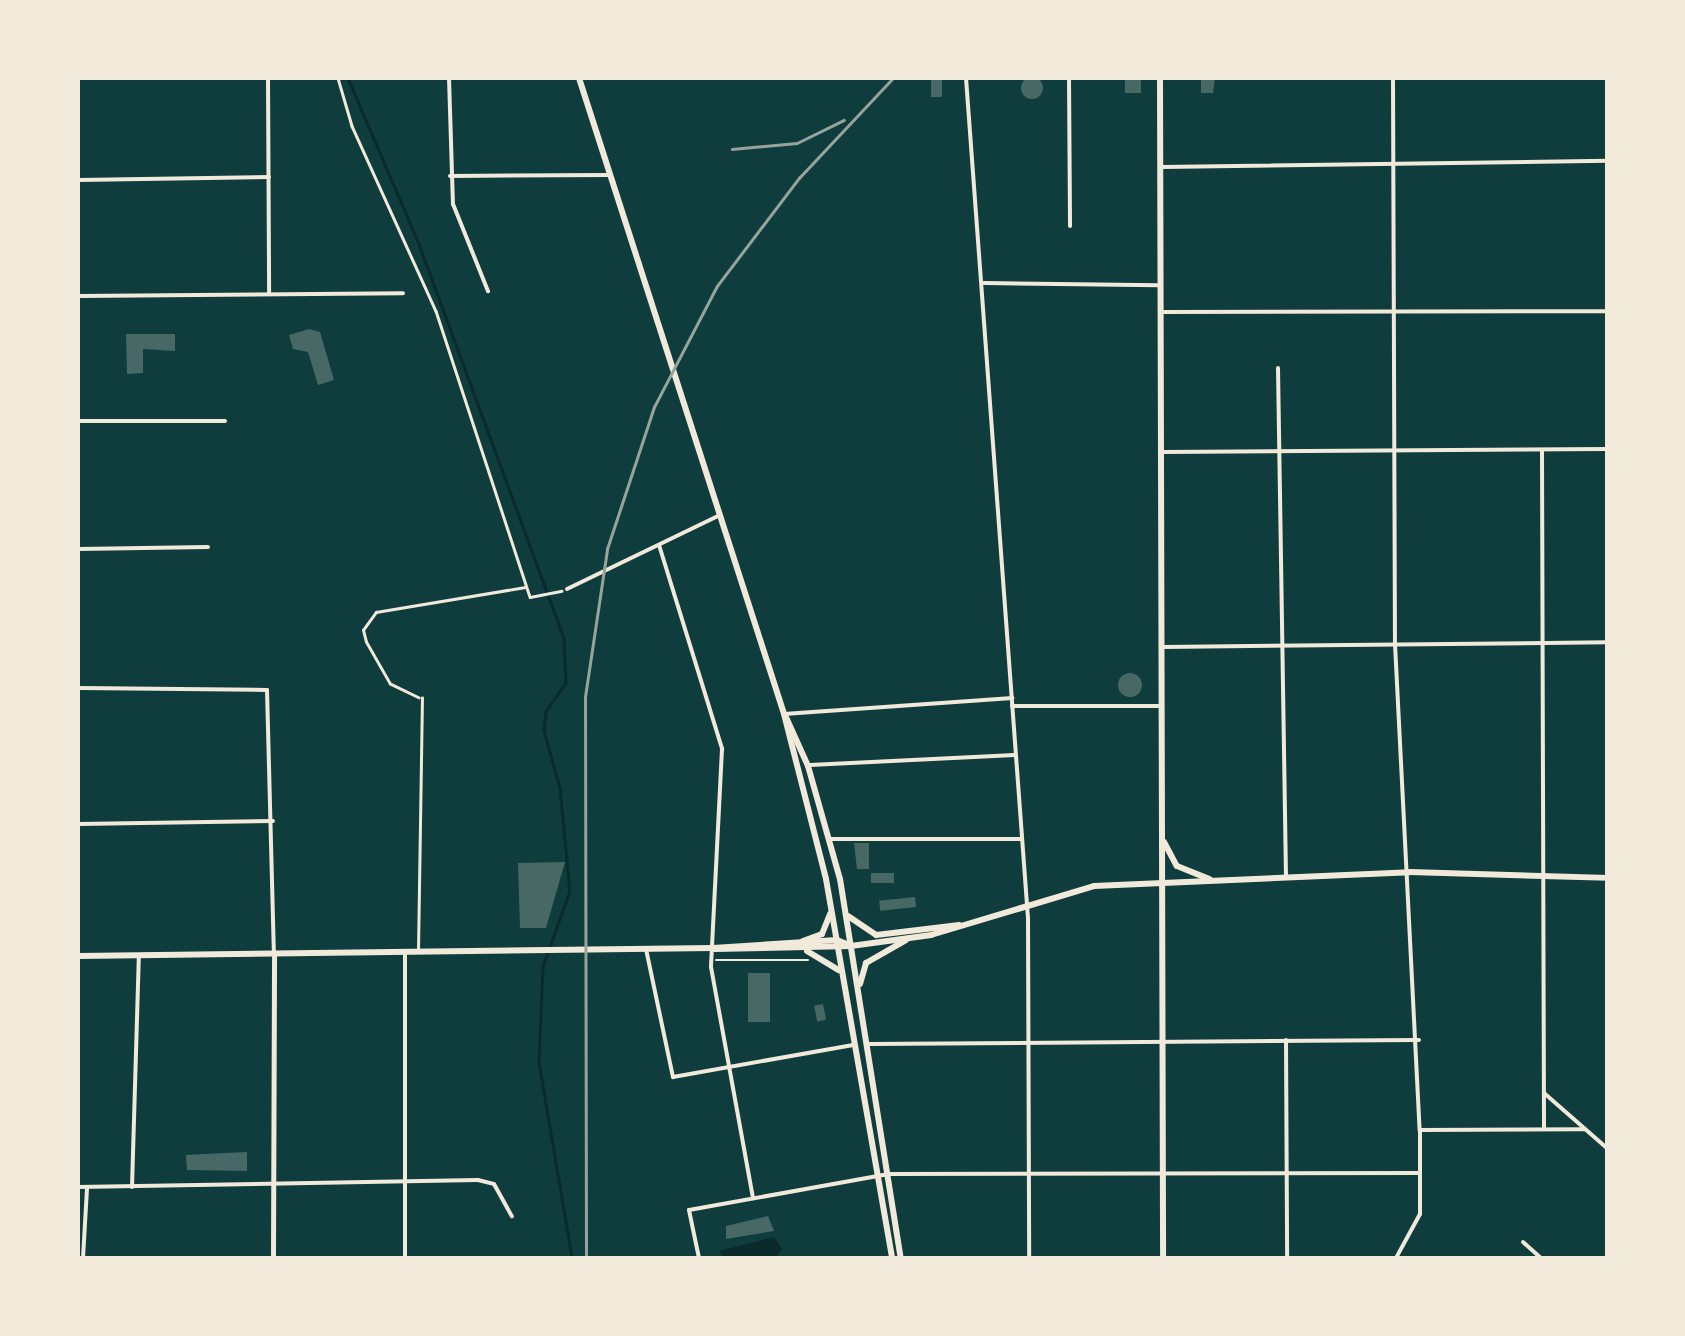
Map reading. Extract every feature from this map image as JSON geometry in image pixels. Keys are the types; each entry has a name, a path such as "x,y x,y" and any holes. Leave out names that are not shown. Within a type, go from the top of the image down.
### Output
{"main road":[{"path":"579,78 784,714 831,908 892,1258"},
{"path":"1160,78 1163,1258"},
{"path":"784,714 808,766 831,839 901,1258"},
{"path":"1161,832 1172,862 1215,881"},
{"path":"78,956 838,950 906,940 1094,886 1410,872 1608,878"},
{"path":"803,941 825,930 831,908"},
{"path":"845,909 857,927 876,935 959,925"},
{"path":"714,948 837,940 851,946"},
{"path":"859,990 866,964 906,940"},
{"path":"807,951 830,959 843,979"}],"street":[{"path":"268,78 269,294"},
{"path":"449,78 450,176 464,241 488,291"},
{"path":"966,78 1027,906 1029,1258"},
{"path":"1070,78 1070,226"},
{"path":"1393,78 1395,644 1419,1040 1420,1130 1420,1214 1396,1258"},
{"path":"1159,167 1608,161"},
{"path":"450,176 610,175"},
{"path":"78,180 269,178"},
{"path":"984,283 1159,285"},
{"path":"78,296 403,293"},
{"path":"1160,312 1608,311"},
{"path":"1278,368 1286,877"},
{"path":"78,421 225,421"},
{"path":"1160,452 1608,449"},
{"path":"1542,450 1544,1129"},
{"path":"567,589 720,515"},
{"path":"659,545 722,749 714,948 753,1198"},
{"path":"78,549 208,547"},
{"path":"1162,647 1608,642"},
{"path":"78,688 268,690 273,821 273,1258"},
{"path":"784,714 1012,698"},
{"path":"1012,706 1161,706"},
{"path":"808,766 1015,755"},
{"path":"78,824 273,821"},
{"path":"831,839 1022,839"},
{"path":"646,949 673,1078 853,1045"},
{"path":"405,953 405,1258"},
{"path":"132,1187 139,955"},
{"path":"1286,1040 1287,1258"},
{"path":"868,1044 1419,1040"},
{"path":"1544,1093 1608,1148"},
{"path":"1420,1130 1586,1129"},
{"path":"699,1258 689,1210 889,1174 1419,1173"},
{"path":"78,1187 488,1181 512,1216"},
{"path":"83,1258 87,1188"},
{"path":"1523,1242 1541,1258"}],"lane":[{"path":"418,953 422,698"}],"path":[{"path":"338,78 352,126 436,311 526,587 532,599 567,589"},
{"path":"422,698 390,684 366,642 363,630 376,612 526,587"}],"water":[{"path":"774,1237 782,1249 775,1258 723,1258 719,1251"}],"building":[{"path":"1032,77 1040,80 1040,96 1032,99 1024,96 1021,88 1024,80"},
{"path":"931,78 942,78 942,97 931,97"},
{"path":"1125,78 1141,78 1141,93 1125,93"},
{"path":"1201,78 1215,78 1213,93 1201,93"},
{"path":"309,329 320,332 334,380 318,385 308,352 293,349 289,335"},
{"path":"126,334 175,334 175,351 143,349 143,373 127,374"},
{"path":"1130,673 1139,676 1139,694 1130,697 1121,694 1118,685 1121,676"},
{"path":"854,843 869,843 869,869 857,869"},
{"path":"565,862 546,928 520,928 518,863"},
{"path":"871,873 894,873 894,883 871,883"},
{"path":"915,897 916,907 880,911 879,901"},
{"path":"748,973 770,973 770,1022 748,1022"},
{"path":"823,1004 826,1020 817,1021 814,1006"},
{"path":"247,1152 247,1171 187,1170 186,1155"},
{"path":"768,1216 774,1231 726,1239 726,1226"}],"waterway":[{"path":"348,78 419,244 564,639 566,683 546,712 544,730 560,788 570,891 543,967 539,1062 572,1258"}],"railway":[{"path":"586,1258 585,697 607,549 654,407 717,286 799,178 893,78"},
{"path":"732,149 797,143 844,120"}]}
